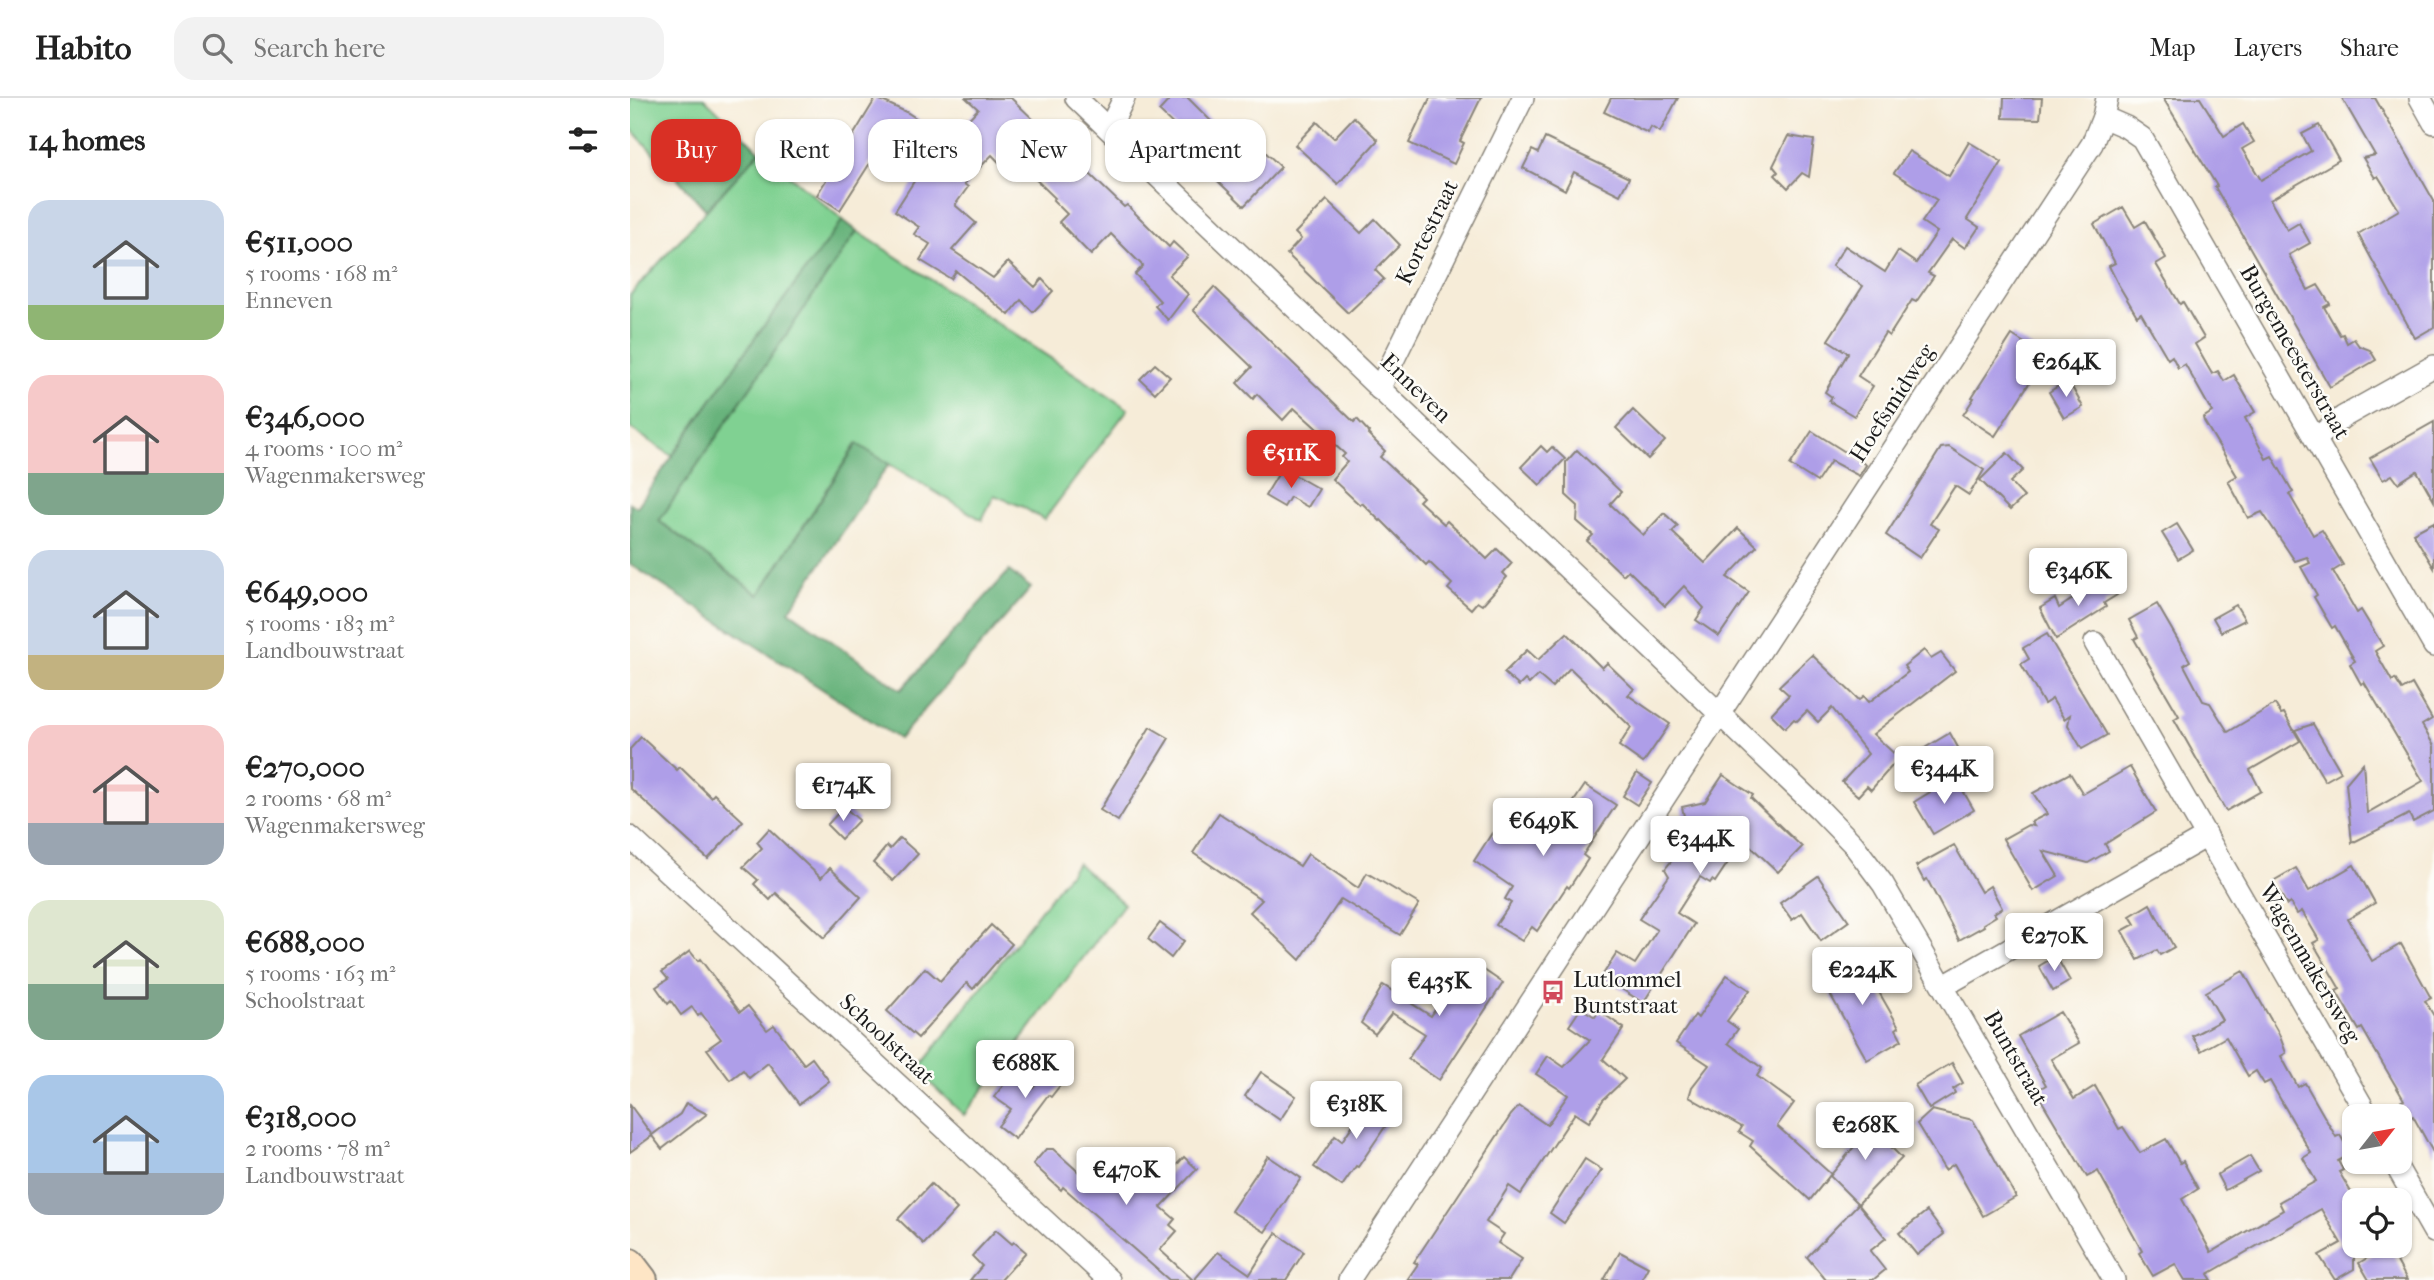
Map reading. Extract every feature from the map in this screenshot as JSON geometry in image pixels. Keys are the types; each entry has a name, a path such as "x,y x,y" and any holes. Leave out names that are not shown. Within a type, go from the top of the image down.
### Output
{"main road":[{"path":"630,1263 643,1280"}],"street":[{"name":"Enneven","path":"1076,98 1105,125"},
{"path":"1114,119 1124,98"},
{"name":"Kortestraat","path":"1379,389 1523,98"},
{"path":"2420,98 2434,122"},
{"name":"Burgemeesterstraat","path":"2105,107 2142,138 2434,646"},
{"name":"Hoefsmidweg","path":"1349,1280 2092,144 2105,107"},
{"name":"Enneven","path":"1164,182 1720,716"},
{"path":"2315,439 2343,417 2434,366"},
{"name":"Wagenmakersweg","path":"2095,643 2361,1104"},
{"name":"Buntstraat","path":"1720,716 1853,844 1883,884 2114,1280"},
{"path":"1944,986 2207,836"},
{"name":"Schoolstraat","path":"630,837 1109,1280"},
{"path":"2401,1174 2434,1232"}],"green space":[{"path":"630,98 704,98 726,119 651,119 651,150 630,128"},
{"path":"741,133 755,146 755,156 741,172"},
{"path":"755,157 755,182 797,182 843,220 672,456 630,428 630,295 732,182 741,182 741,172"},
{"path":"681,182 732,182 706,210"},
{"path":"843,220 857,231 659,521 759,595 857,444 889,464 789,611 901,690 1009,571 1031,588 899,739 630,564 630,503 637,507 753,341"},
{"path":"857,231 1128,409 1044,520 1021,506 994,495 982,520 856,444 759,595 659,521"},
{"path":"1077,863 1124,904 964,1115 917,1071"}],"building":[{"path":"876,98 917,119 868,119 868,166 840,210 817,195 825,182 854,182 854,134"},
{"path":"966,98 1011,98 1033,119 996,119 996,159 992,155 982,165 982,119 968,119 978,109"},
{"path":"1171,98 1188,98 1209,119 1167,119 1159,111"},
{"path":"1430,98 1481,98 1460,141 1464,143 1454,164 1409,143"},
{"path":"1611,98 1678,98 1660,132 1651,127 1648,133 1604,112"},
{"path":"2004,98 2042,98 2040,119 2003,118"},
{"path":"2163,98 2200,98 2224,136 2243,124 2254,142 2242,149 2261,180 2311,151 2302,134 2319,125 2339,160 2270,200 2287,230 2299,223 2310,243 2289,255 2308,290 2318,285 2330,304 2324,307 2340,335 2343,334 2347,343 2354,339 2359,346 2370,350 2376,360 2330,387 2215,187 2217,186"},
{"path":"2342,98 2375,98 2434,201 2434,327 2415,338 2358,234 2399,210 2363,158 2375,155"},
{"path":"1354,117 1378,140 1338,184 1295,145 1317,122 1334,138"},
{"path":"1788,136 1814,140 1809,177 1802,173 1788,188 1775,175 1778,172 1773,166"},
{"path":"1545,138 1629,178 1620,195 1574,172 1565,190 1523,168 1532,150 1538,153"},
{"path":"1969,142 2002,162 1967,219 1979,227 1965,248 1952,239 1928,273 1934,276 1916,302 1912,300 1889,336 1885,333 1858,376 1873,386 1854,416 1829,401 1832,397 1825,392 1848,353 1828,340 1863,286 1832,266 1845,246 1885,272 1898,251 1916,263 1937,232 1922,222 1937,200 1894,173 1909,151 1949,176"},
{"path":"1266,153 1281,167 1244,206 1219,182 1266,182"},
{"path":"1091,175 1124,207 1127,205 1169,247 1173,242 1188,256 1169,275 1188,294 1168,320 1155,306 1160,301 1135,274 1143,266 1111,234 1091,255 1059,222 1067,214 1053,200 1055,198 1038,182 1091,182"},
{"path":"914,182 966,182 964,184 968,187 955,205 976,223 952,250 993,278 1008,262 1035,287 1042,279 1053,291 1033,312 1021,300 1009,315 956,271 951,279 920,260 930,244 914,234 919,227 895,211"},
{"path":"1327,200 1361,233 1375,219 1400,245 1375,270 1384,279 1348,313 1287,254 1301,239 1295,233"},
{"path":"2123,207 2135,227 2145,221 2166,258 2156,264 2204,338 2195,344 2212,374 2218,371 2224,381 2234,375 2255,412 2245,418 2266,459 2272,456 2293,492 2289,494 2313,535 2322,530 2343,565 2333,571 2357,613 2361,610 2383,646 2375,651 2392,681 2395,679 2402,690 2412,684 2432,719 2422,725 2434,746 2434,811 2413,822 2409,814 2352,843 2346,783 2363,763 2367,813 2423,781 2364,682 2361,684 2350,664 2355,661 2314,597 2317,595 2301,567 2310,563 2307,557 2295,561 2262,512 2248,518 2228,481 2237,476 2204,421 2203,418 2212,412 2185,364 2178,368 2172,356 2168,359 2141,313 2137,316 2118,284 2109,266 2115,263 2094,224"},
{"path":"1214,287 1354,422 1357,419 1385,451 1380,457 1423,497 1419,501 1444,524 1447,521 1487,559 1497,549 1512,563 1503,573 1507,577 1482,605 1477,602 1471,609 1448,589 1452,584 1429,562 1426,565 1381,520 1332,479 1347,462 1342,457 1345,454 1294,408 1283,420 1257,394 1253,399 1237,383 1252,367 1193,310"},
{"path":"2012,335 2046,357 1995,436 1963,415"},
{"path":"1155,364 1170,377 1155,393 1140,379"},
{"path":"2068,380 2083,407 2064,418 2049,392"},
{"path":"1633,410 1665,441 1648,459 1616,428"},
{"path":"2434,422 2434,501 2417,471 2398,483 2392,475 2383,480 2370,458"},
{"path":"1812,431 1866,465 1859,476 1831,461 1817,482 1790,465"},
{"path":"1541,446 1547,452 1552,447 1565,459 1540,485 1521,467"},
{"path":"1949,447 1984,470 1969,495 1955,486 1930,524 1939,529 1920,558 1886,535 1941,448"},
{"path":"1577,450 1621,492 1610,504 1643,535 1664,513 1678,526 1672,532 1705,563 1738,528 1757,546 1727,577 1749,592 1719,636 1696,620 1704,608 1684,586 1665,606 1628,570 1623,575 1587,541 1593,535 1577,521 1578,506 1566,495 1566,462"},
{"path":"2007,453 2023,470 2010,482 2024,497 2010,510 1980,480"},
{"path":"1282,468 1319,489 1308,507 1290,497 1284,507 1265,496"},
{"path":"2434,522 2434,568 2413,533"},
{"path":"2177,524 2193,550 2178,559 2162,533"},
{"path":"2106,577 2117,595 2104,603 2106,607 2056,639 2040,608 2055,599 2059,608"},
{"path":"2157,604 2190,661 2184,665 2203,701 2210,703 2228,732 2275,704 2281,714 2284,713 2300,741 2250,770 2261,791 2226,811 2174,719 2179,716 2134,639 2138,637 2129,620"},
{"path":"2236,605 2245,620 2221,632 2213,618"},
{"path":"1567,633 1602,668 1607,663 1634,689 1628,695 1670,724 1643,763 1619,746 1631,727 1570,668 1552,687 1538,675 1529,684 1525,680 1519,686 1504,673 1527,650 1538,660"},
{"path":"2047,634 2107,735 2082,749 2068,725 2070,715 2064,719 2052,699 2044,704 2021,664 2029,659 2023,648"},
{"path":"1924,650 1931,659 1941,653 1955,671 1873,734 1899,758 1871,790 1867,786 1858,796 1842,782 1868,754 1832,708 1818,722 1807,711 1785,728 1771,714 1789,695 1779,686 1812,655 1859,700 1864,696 1869,702 1908,672 1904,666"},
{"path":"2313,724 2341,772 2325,781 2295,730"},
{"path":"1150,727 1169,738 1118,821 1100,810"},
{"path":"1950,733 1961,753 1935,769 1923,749"},
{"path":"641,737 677,770 680,767 711,797 714,794 743,821 708,859 630,788 630,749"},
{"path":"2130,767 2156,812 2105,844 2109,851 2088,863 2043,851 2058,876 2033,891 2003,839 2028,825 2034,826 2031,822 2047,814 2033,793 2070,773 2083,794"},
{"path":"1637,773 1652,783 1637,805 1623,796"},
{"path":"1723,775 1753,795 1751,798 1802,847 1778,872 1746,842 1715,882 1712,880 1710,883 1700,877 1677,913 1694,924 1643,1003 1602,976 1617,953 1635,964 1657,930 1639,919 1669,876 1665,869 1689,839 1682,807 1705,802"},
{"path":"1955,777 1974,810 1933,834 1914,802"},
{"path":"1585,785 1616,805 1583,855 1588,859 1569,888 1567,886 1537,931 1532,927 1522,941 1496,925 1511,903 1505,899 1512,887 1474,861 1492,833 1499,839 1537,800 1560,822"},
{"path":"844,807 859,820 841,839 827,825"},
{"path":"1219,813 1300,866 1308,854 1358,888 1367,873 1419,904 1400,935 1341,899 1300,960 1250,912 1262,900 1193,853"},
{"path":"769,829 821,878 830,868 861,897 824,938 776,893 770,900 754,884 758,880 743,867 762,848 757,842"},
{"path":"900,838 918,854 893,881 873,863 887,846 890,849"},
{"path":"1954,845 1981,892 1990,886 2002,908 1994,913 1996,916 1983,924 1984,926 1959,940 1927,879 1924,881 1916,866"},
{"path":"2354,865 2375,903 2348,919 2372,961 2401,944 2431,998 2425,1001 2434,1016 2434,1154 2412,1116 2412,1104 2401,1104 2404,1100 2362,1028 2359,1030 2336,991 2340,989 2313,943 2319,940 2302,911 2297,914 2290,903 2287,905 2273,881 2296,868 2309,891"},
{"path":"1818,876 1849,921 1821,941 1802,913 1792,920 1780,903"},
{"path":"2150,904 2174,947 2160,955 2157,950 2138,960 2122,931 2135,924 2130,916"},
{"path":"1160,923 1184,941 1171,958 1148,939"},
{"path":"991,925 1012,944 973,989 967,983 918,1038 887,1011 925,968 940,981"},
{"path":"690,951 698,961 700,959 740,1012 748,1006 767,1030 774,1025 804,1064 812,1058 829,1081 799,1104 768,1063 749,1078 743,1070 730,1080 707,1049 721,1039 701,1013 698,1016 692,1007 681,1015 671,1001 668,1004 656,987 668,979 662,972"},
{"path":"1853,956 1860,968 1864,966 1899,1027 1896,1029 1902,1040 1867,1060 1820,976"},
{"path":"2056,956 2070,981 2053,991 2039,966"},
{"path":"1466,963 1478,971 1481,968 1503,983 1439,1080 1408,1059 1425,1034 1392,1013 1375,1034 1361,1023 1383,985 1431,1016"},
{"path":"2243,971 2279,1034 2286,1053 2281,1056 2298,1087 2305,1083 2336,1137 2340,1135 2342,1138 2342,1159 2338,1161 2342,1170 2339,1172 2349,1188 2342,1188 2342,1258 2354,1258 2354,1269 2335,1280 2319,1255 2341,1243 2321,1209 2208,1274 2212,1280 2185,1280 2175,1264 2153,1276 2098,1171 2087,1177 2036,1091 2046,1085 2018,1036 2060,1012 2079,1043 2051,1059 2074,1099 2095,1086 2119,1129 2123,1127 2140,1153 2166,1139 2180,1163 2183,1161 2198,1189 2182,1199 2211,1252 2283,1210 2279,1202 2316,1181 2303,1158 2311,1153 2270,1081 2264,1084 2256,1071 2248,1076 2226,1037 2201,1051 2192,1036 2222,1020 2206,992"},
{"path":"1727,975 1750,990 1727,1021 1738,1029 1728,1043 1762,1068 1757,1076 1794,1103 1777,1126 1831,1174 1810,1200 1750,1146 1753,1141 1739,1132 1742,1127 1689,1097 1692,1087 1709,1065 1676,1043 1695,1015 1698,1018"},
{"path":"1581,1008 1595,1017 1599,1011 1624,1028 1603,1059 1625,1079 1603,1100 1589,1122 1575,1113 1521,1194 1509,1186 1486,1222 1504,1234 1498,1243 1522,1259 1509,1280 1407,1280 1418,1264 1414,1262 1511,1115 1519,1106 1547,1125 1568,1095 1536,1074 1548,1056 1564,1067 1590,1040 1569,1026"},
{"path":"1952,1063 1963,1083 1953,1089 1955,1093 1929,1109 1915,1085"},
{"path":"1049,1068 1065,1079 1051,1097 1048,1095 1015,1139 998,1126 1011,1109 994,1097 1013,1073 1033,1088"},
{"path":"1261,1072 1296,1096 1280,1120 1245,1096"},
{"path":"1374,1093 1397,1109 1342,1186 1314,1167 1335,1136 1342,1141"},
{"path":"686,1103 707,1114 662,1149 652,1136 630,1152 630,1105 652,1135 680,1114"},
{"path":"1932,1110 1973,1120 2016,1197 1983,1216 1954,1164 1945,1170 1917,1124"},
{"path":"1857,1117 1902,1158 1858,1204 1830,1176 1858,1142 1845,1132"},
{"path":"1046,1149 1053,1149 1092,1184 1103,1171 1128,1194 1144,1176 1156,1187 1184,1157 1197,1169 1161,1207 1175,1219 1170,1225 1177,1231 1160,1250 1193,1280 1169,1280 1063,1187 1061,1190 1033,1164"},
{"path":"1268,1156 1301,1178 1265,1232 1231,1211"},
{"path":"2250,1156 2259,1171 2225,1190 2217,1175"},
{"path":"1585,1159 1602,1170 1564,1223 1550,1213"},
{"path":"931,1184 957,1209 924,1244 898,1219"},
{"path":"1858,1204 1886,1238 1870,1251 1885,1270 1873,1280 1826,1280 1807,1257"},
{"path":"1927,1211 1944,1234 1917,1255 1899,1233"},
{"path":"996,1230 1026,1252 1001,1280 970,1280 982,1266 972,1256"},
{"path":"1276,1233 1304,1252 1286,1280 1194,1280 1218,1252 1250,1274"},
{"path":"1620,1252 1648,1267 1641,1280 1604,1280"},
{"path":"2367,1258 2395,1258 2407,1280 2369,1280 2359,1263"}],"place":[{"name":"Lutlommel Buntstraat","path":"1553,992"}]}
